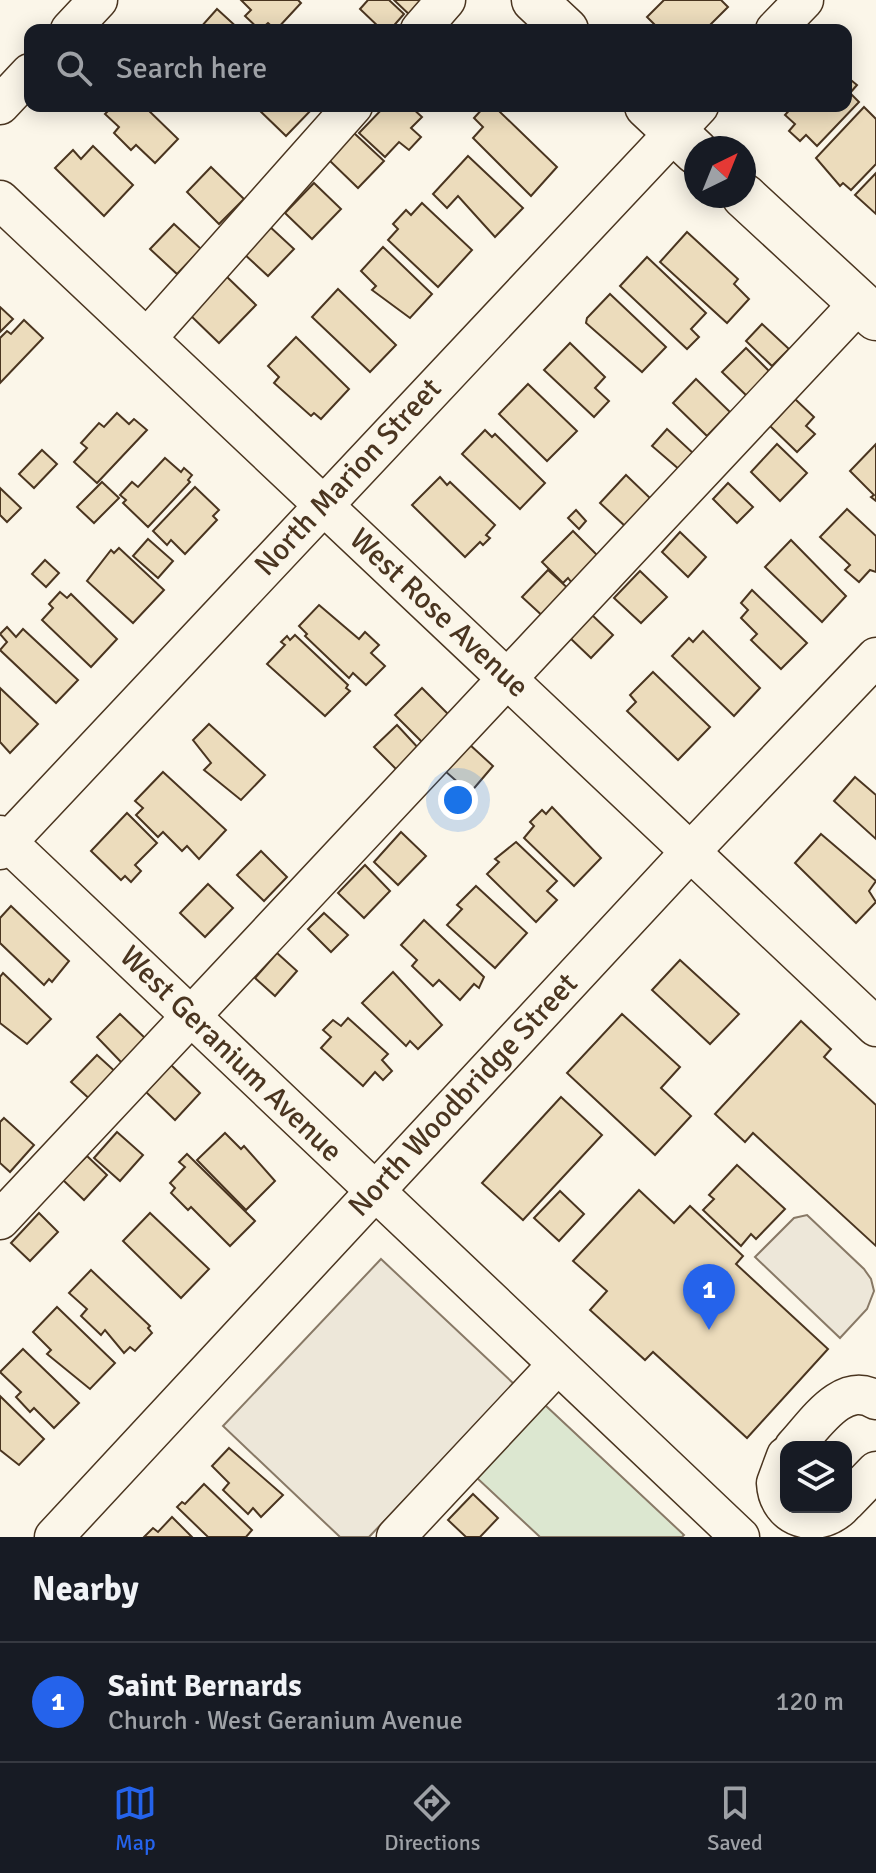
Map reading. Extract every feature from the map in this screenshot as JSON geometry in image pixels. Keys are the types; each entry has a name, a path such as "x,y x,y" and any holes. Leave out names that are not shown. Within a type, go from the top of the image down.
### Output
{"main road":[{"path":"534,0 560,24"},
{"path":"756,207 867,311"}],"street":[{"path":"76,24 98,0"},
{"path":"425,24 446,0"},
{"path":"781,24 804,0"},
{"path":"0,105 24,79"},
{"path":"148,337 348,112"},
{"name":"North Marion Street","path":"2,843 679,124"},
{"name":"West Rose Avenue","path":"0,200 876,1026"},
{"path":"0,1220 506,676 867,311"},
{"name":"North Woodbridge Street","path":"54,1537 691,851 876,657"},
{"name":"West Geranium Avenue","path":"2,843 192,1017 556,1366 740,1537"},
{"path":"396,1537 556,1366"},
{"path":"800,1441 845,1397 859,1394 876,1400"},
{"path":"780,1468 776,1476 780,1498"},
{"path":"852,1496 876,1471"},
{"path":"750,1537 780,1505"},
{"path":"790,1513 808,1520 832,1513"}],"green space":[{"path":"545,1405 684,1535 540,1537 477,1478"}],"shaded area":[{"path":"807,1215 871,1279 874,1291 867,1309 840,1338 755,1257 794,1218"},
{"path":"381,1259 514,1384 369,1537 340,1537 223,1426"}],"building":[{"path":"241,0 298,0 301,3 282,24 254,24 245,16 251,10"},
{"path":"368,0 389,0 404,14 395,24 376,24 360,9"},
{"path":"394,0 432,0 414,19"},
{"path":"664,0 721,0 728,7 711,24 654,24 647,17"},
{"path":"217,9 233,24 204,24"},
{"path":"852,95 859,102 852,109"},
{"path":"864,107 876,119 876,164 851,190 843,183 840,186 816,158"},
{"path":"150,112 178,139 155,163 136,145 131,150 114,133 119,127 105,114"},
{"path":"261,112 309,112 286,136"},
{"path":"379,112 417,112 422,117 411,128 421,137 409,150 399,142 385,157 359,133"},
{"path":"480,112 500,112 557,167 531,196 473,138 483,127 474,118"},
{"path":"788,112 849,112 817,146 806,135 800,141 789,131 795,124 785,115"},
{"path":"354,133 384,161 358,188 329,160"},
{"path":"93,146 133,185 104,216 55,168 73,150 81,159"},
{"path":"468,156 523,208 495,237 458,196 447,208 433,194"},
{"path":"211,167 244,199 219,224 187,192"},
{"path":"876,173 876,214 855,195"},
{"path":"314,183 341,209 312,239 285,213"},
{"path":"422,203 472,250 438,287 388,240 398,229 393,224 406,210 411,215"},
{"path":"174,224 201,249 177,274 150,249"},
{"path":"268,225 294,249 268,276 243,253"},
{"path":"687,232 738,279 734,284 749,299 727,323 660,262"},
{"path":"383,247 432,294 410,318 372,290 376,286 361,271"},
{"path":"647,257 706,313 691,329 699,337 687,349 620,286"},
{"path":"225,275 256,305 219,343 189,314"},
{"path":"338,289 396,345 370,372 312,317"},
{"path":"610,294 666,347 642,372 586,323 587,318"},
{"path":"0,307 13,319 0,332"},
{"path":"24,320 43,338 0,383 0,338 7,331 11,334"},
{"path":"762,324 789,349 772,366 746,341"},
{"path":"296,337 349,389 321,419 314,413 311,416 274,383 279,377 268,366"},
{"path":"570,343 605,377 595,388 609,401 594,417 544,370"},
{"path":"746,348 771,373 748,397 722,372"},
{"path":"696,379 730,412 707,436 673,403"},
{"path":"528,384 577,431 547,461 499,414"},
{"path":"795,399 814,417 806,426 815,434 797,452 770,426"},
{"path":"117,413 129,424 134,419 147,430 97,483 74,462 87,448 81,443 99,423 104,427"},
{"path":"667,429 694,454 680,470 652,446"},
{"path":"485,430 492,437 495,434 545,483 520,509 462,454"},
{"path":"777,444 807,473 780,501 751,472"},
{"path":"876,444 876,501 871,497 874,495 850,471"},
{"path":"42,450 57,464 34,488 19,474"},
{"path":"165,458 181,472 184,468 192,475 188,480 190,482 148,527 123,503 126,500 120,495 132,482 138,487"},
{"path":"626,475 651,499 625,526 600,503"},
{"path":"440,477 447,485 450,482 495,525 486,535 490,538 483,545 480,542 465,557 412,505"},
{"path":"102,482 119,498 94,523 77,507"},
{"path":"728,483 753,507 737,523 713,499"},
{"path":"195,487 219,510 213,516 217,520 185,554 171,540 167,545 153,531"},
{"path":"0,488 21,508 7,522 0,515"},
{"path":"847,509 876,536 876,572 870,570 859,582 845,570 850,565 820,537"},
{"path":"576,510 586,521 579,529 568,518"},
{"path":"573,531 598,556 572,583 568,578 563,583 542,562"},
{"path":"680,532 706,557 688,577 662,552"},
{"path":"148,539 173,561 158,578 133,556"},
{"path":"791,540 846,596 822,622 765,567"},
{"path":"119,548 164,590 133,623 87,581 111,550 114,553"},
{"path":"45,560 59,573 46,587 32,574"},
{"path":"548,570 572,592 546,619 522,597"},
{"path":"640,571 667,597 641,623 614,598"},
{"path":"752,590 807,643 781,669 751,640 757,634 741,618 748,610 741,603"},
{"path":"60,592 67,598 71,594 117,639 91,667 42,620 53,608 49,604"},
{"path":"319,605 359,639 365,632 379,645 371,653 385,666 366,685 353,673 349,678 305,636 307,634 299,626"},
{"path":"591,614 613,635 591,658 569,637"},
{"path":"7,627 16,637 23,629 78,680 56,703 0,650 7,642 0,634"},
{"path":"703,631 760,688 734,716 672,656 689,638 693,642"},
{"path":"295,635 348,685 346,688 350,691 325,716 267,664 285,645 281,642 287,636 290,640"},
{"path":"653,672 710,727 678,760 627,711 636,702 630,695"},
{"path":"0,688 38,724 10,753 0,742"},
{"path":"422,688 449,715 422,742 395,715"},
{"path":"209,724 265,775 241,800 204,770 211,763 193,740"},
{"path":"397,725 421,751 399,772 374,747"},
{"path":"469,744 493,766 470,793 445,771"},
{"path":"163,772 226,830 199,859 187,846 182,851 163,832 158,837 136,815 143,808 135,801"},
{"path":"855,777 876,795 876,839 834,801"},
{"path":"552,807 601,858 574,886 524,838 534,826 530,822 542,810 546,814"},
{"path":"127,813 157,843 135,865 141,871 131,882 125,876 121,880 91,851"},
{"path":"401,832 426,856 398,885 374,862"},
{"path":"821,834 876,881 869,891 876,902 856,923 795,863"},
{"path":"516,842 557,881 547,891 557,900 536,922 487,874 499,862 495,859"},
{"path":"261,851 287,877 264,901 237,875"},
{"path":"365,865 390,891 364,918 338,893"},
{"path":"208,884 233,908 205,937 180,913"},
{"path":"476,886 527,933 495,968 447,925 462,909 457,905"},
{"path":"11,906 69,961 52,982 49,979 44,985 0,943 0,918"},
{"path":"324,913 348,935 331,952 308,929"},
{"path":"424,920 484,977 479,988 474,984 460,1000 439,980 433,986 412,966 417,960 401,945"},
{"path":"277,953 297,971 275,996 255,978"},
{"path":"680,960 739,1014 710,1044 652,990"},
{"path":"393,972 442,1025 418,1049 410,1041 406,1046 362,1003"},
{"path":"3,973 51,1019 27,1044 0,1023 0,977"},
{"path":"120,1014 146,1039 122,1063 97,1037"},
{"path":"622,1014 680,1067 661,1088 691,1116 655,1155 567,1073"},
{"path":"348,1018 388,1054 382,1060 392,1071 383,1080 375,1072 363,1086 321,1048 331,1037 323,1030 333,1020 341,1026"},
{"path":"801,1021 831,1049 824,1057 876,1105 876,1246 753,1133 745,1142 715,1114"},
{"path":"97,1055 119,1075 93,1102 71,1082"},
{"path":"171,1065 200,1093 175,1120 146,1092"},
{"path":"561,1097 602,1135 523,1220 482,1183"},
{"path":"4,1118 34,1145 10,1172 0,1163 0,1122"},
{"path":"117,1132 143,1155 120,1181 94,1158"},
{"path":"225,1133 241,1149 244,1146 275,1181 246,1210 197,1160"},
{"path":"187,1154 255,1221 230,1246 191,1207 188,1210 171,1193 175,1188 170,1183 185,1167 179,1162"},
{"path":"87,1156 107,1175 84,1200 63,1180"},
{"path":"737,1165 785,1209 756,1239 751,1234 741,1246 703,1210 714,1199 709,1195"},
{"path":"639,1190 674,1223 690,1206 743,1256 736,1264 828,1349 747,1438 653,1352 645,1360 590,1310 607,1291 573,1261"},
{"path":"560,1191 584,1214 559,1241 534,1218"},
{"path":"39,1213 58,1232 30,1261 11,1243"},
{"path":"150,1213 209,1269 181,1298 123,1241"},
{"path":"91,1270 150,1326 148,1328 152,1333 135,1351 130,1347 124,1353 105,1330 101,1335 81,1316 87,1309 69,1293"},
{"path":"57,1307 115,1363 90,1389 47,1354 51,1350 33,1332"},
{"path":"23,1349 79,1403 54,1428 34,1408 30,1412 16,1397 21,1392 0,1372"},
{"path":"0,1396 44,1439 19,1465 0,1450"},
{"path":"229,1448 283,1495 261,1517 253,1508 248,1514 223,1490 229,1483 212,1466"},
{"path":"204,1484 252,1530 246,1537 208,1537 177,1507 182,1502 185,1504"},
{"path":"473,1494 498,1518 480,1537 466,1537 448,1520"},
{"path":"172,1517 192,1537 144,1537 153,1528 158,1532"}],"place":[{"name":"Saint Bernards","path":"709,1330"}]}
